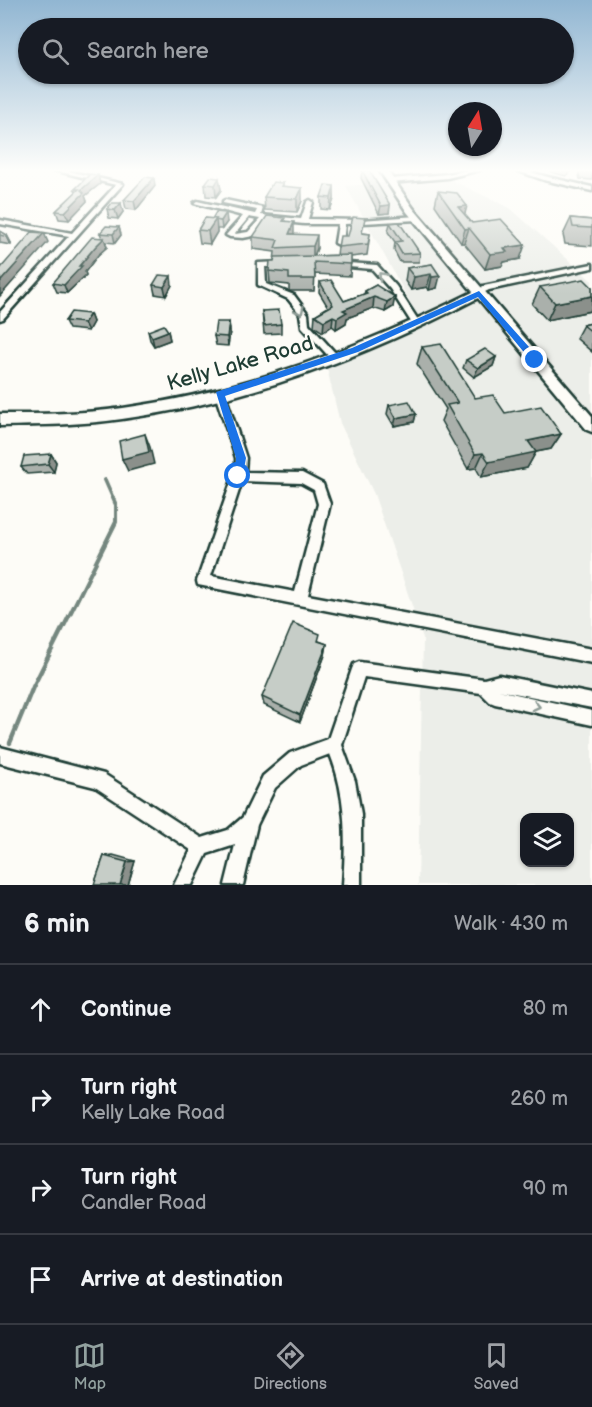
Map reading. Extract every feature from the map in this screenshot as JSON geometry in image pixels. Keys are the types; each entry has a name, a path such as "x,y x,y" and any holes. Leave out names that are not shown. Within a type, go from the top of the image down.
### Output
{"main road":[{"path":"412,211 592,426"},
{"name":"Kelly Lake Road","path":"0,420 93,419 190,402 335,358 479,293"}],"street":[{"path":"0,317 95,211"},
{"path":"232,211 306,222 417,218"},
{"path":"247,215 230,235 245,238 250,235 261,211"},
{"path":"306,233 308,211"},
{"path":"0,222 74,235"},
{"path":"339,243 342,222"},
{"path":"290,263 261,265 262,285 291,297 304,314 305,325 335,358"},
{"path":"324,264 358,264 374,267 393,288 416,323"},
{"path":"479,293 486,288 592,266"},
{"path":"580,269 592,278"},
{"path":"220,394 241,458 238,476 202,580 592,656"},
{"path":"238,476 302,478 320,487 324,504 300,599"},
{"path":"352,885 355,817 346,772 334,745 359,669 484,686 499,682 592,701"},
{"path":"484,686 495,697 592,718"},
{"path":"234,885 249,824 269,782 296,759 334,745"},
{"path":"0,755 98,780 201,847"},
{"path":"183,885 201,847 233,837 249,824"}],"shaded area":[{"path":"360,211 514,211 592,281 592,885 418,885 423,638 374,494 340,423 325,360 424,327"}],"building":[{"path":"452,211 462,211 472,223 501,219 525,245 504,248 507,252 490,254 469,228 465,229"},
{"path":"216,212 226,213 221,221 212,219"},
{"path":"267,216 285,218 283,221 294,222 289,234 317,235 313,246 275,248 278,240 253,237"},
{"path":"353,217 365,218 362,233 370,234 368,244 338,247 340,236 348,236"},
{"path":"205,218 216,219 208,231 198,230"},
{"path":"571,218 592,220 592,228 573,227"},
{"path":"399,222 420,253 402,254 395,242 402,241 390,223"},
{"path":"106,226 119,227 113,234 100,233"},
{"path":"32,232 44,233 0,282 0,269"},
{"path":"92,237 104,238 64,285 53,283"},
{"path":"351,255 351,264 314,262 315,279 289,279 289,273 269,271 270,261 274,261 275,257"},
{"path":"432,264 440,276 432,277 431,274 414,277 407,268"},
{"path":"159,275 171,276 164,287 153,285"},
{"path":"584,279 592,287 592,296 555,303 540,287"},
{"path":"331,280 344,301 367,293 365,291 376,285 395,297 387,302 374,297 343,310 347,312 337,318 333,316 324,321 315,315 333,305 320,282"},
{"path":"279,310 281,324 264,326 262,311"},
{"path":"71,312 90,314 84,323 65,321"},
{"path":"216,322 229,322 227,337 214,336"},
{"path":"592,323 592,332 583,325"},
{"path":"164,325 168,331 152,337 148,331"},
{"path":"441,344 475,398 493,395 505,413 541,406 561,434 528,441 536,452 489,462 483,453 475,454 447,405 458,403 422,347"},
{"path":"485,349 496,357 478,368 466,360"},
{"path":"409,401 416,414 396,418 389,405"},
{"path":"145,434 149,452 122,459 119,441"},
{"path":"51,454 48,464 21,467 24,456"},
{"path":"293,623 320,634 318,641 327,644 300,715 262,697"},
{"path":"104,856 127,862 120,885 94,885"}],"waterway":[{"path":"62,630 116,522 116,505 105,480"},
{"path":"10,743 33,687 62,629"}],"route":[{"path":"238,476 241,458 220,394 335,358 479,293 535,360"}]}
